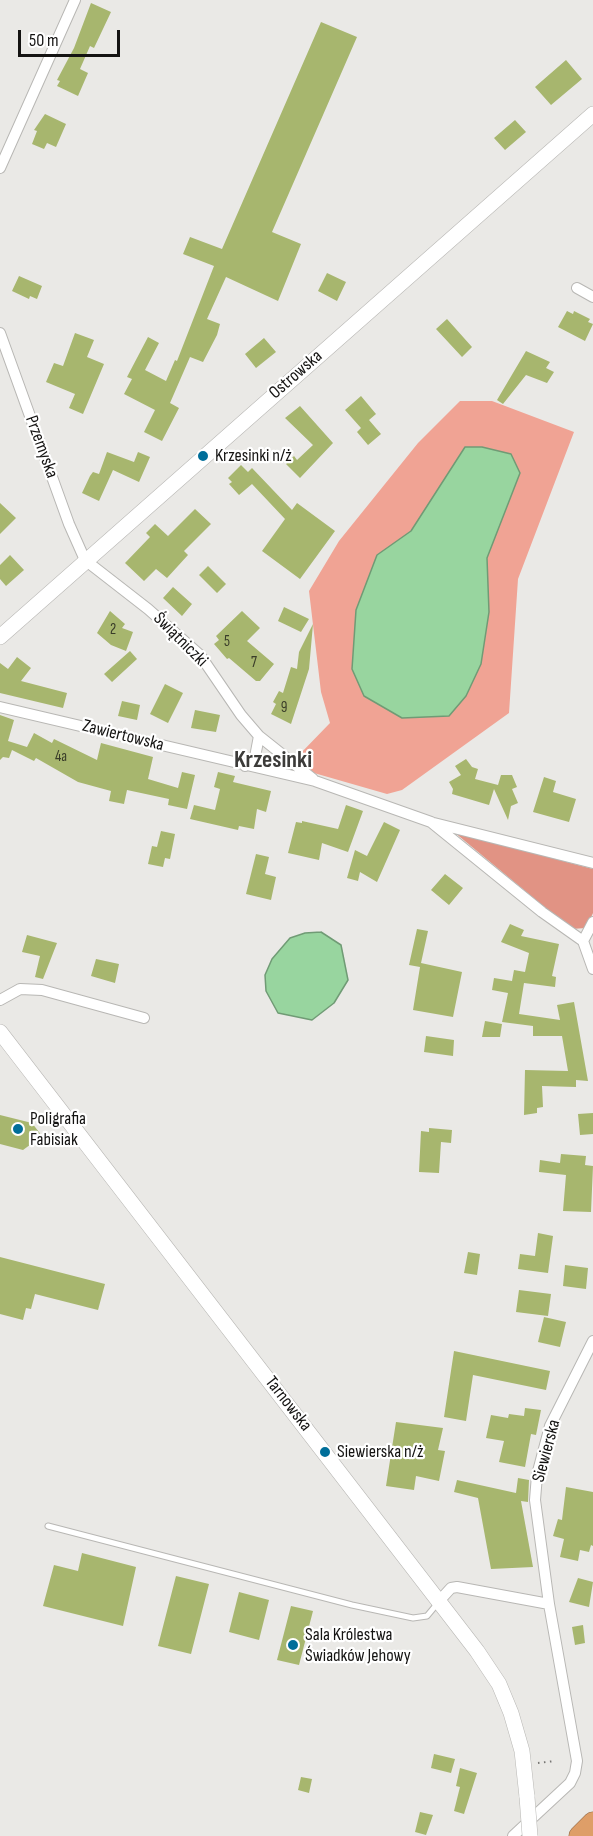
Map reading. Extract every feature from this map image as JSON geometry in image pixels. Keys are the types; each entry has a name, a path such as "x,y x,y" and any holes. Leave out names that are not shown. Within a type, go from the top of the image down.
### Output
{"highway":[{"path":"579,1836 593,1822"}],"street":[{"path":"0,168 75,0"},
{"name":"Ostrowska","path":"0,637 593,114"},
{"path":"577,288 593,297"},
{"name":"Przemyska","path":"0,333 69,524 85,560"},
{"name":"Świątniczki","path":"85,560 148,609 200,655 241,715 259,736 315,781"},
{"name":"Zawiertowska","path":"0,707 245,766"},
{"path":"245,766 255,757 259,736"},
{"name":"Świątniczki","path":"245,766 315,781 430,822 593,863"},
{"name":"Świątniczki","path":"430,822 542,912 583,941"},
{"path":"593,922 583,941 593,969"},
{"path":"0,1000 20,989 42,990 144,1018"},
{"name":"Tarnowska","path":"0,1032 440,1600 489,1668 507,1701 522,1751 530,1836"},
{"name":"Siewierska","path":"513,1836 570,1784 576,1761 549,1604 535,1500 537,1475 550,1426 593,1341"},
{"path":"440,1600 451,1588 457,1587 549,1604"}],"lane":[{"path":"48,1526 413,1618 427,1616 440,1600"}],"path":[{"path":"535,1764 555,1761"}],"shaded area":[{"path":"460,401 492,401 574,432 518,579 509,713 402,790 387,794 314,773 298,756 330,723 321,692 309,591 339,541 418,443"},
{"path":"465,447 482,447 511,454 520,473 487,558 489,612 481,664 466,696 449,716 402,718 364,696 352,669 356,610 377,555 411,531"},
{"path":"454,832 593,869 593,913 586,928 571,929"},
{"path":"321,932 341,945 348,980 334,1003 312,1020 278,1013 266,991 265,975 272,959 290,938 305,933"}],"building":[{"path":"91,3 111,12 94,48 90,46 80,69 88,73 78,96 57,86 60,81 57,80 74,48"},
{"path":"321,22 357,37 272,232 301,244 278,301 226,277 207,319 220,324 217,335 203,362 190,357 170,403 179,408 162,441 144,432 155,410 124,394 132,379 127,377 148,337 159,343 145,370 166,381 175,360 177,361 214,266 183,254 190,237 222,249"},
{"path":"566,60 582,79 551,105 535,87"},
{"path":"45,114 66,124 56,147 47,143 44,149 32,144 37,131 34,130"},
{"path":"515,120 526,132 505,150 494,138"},
{"path":"327,273 346,282 337,301 318,291"},
{"path":"19,276 42,286 37,299 30,296 29,299 12,291"},
{"path":"567,311 573,314 574,311 590,319 588,322 593,324 585,341 558,327"},
{"path":"447,319 472,347 462,357 436,329"},
{"path":"75,333 94,340 87,357 104,364 83,414 69,408 75,394 46,382 54,363 63,366"},
{"path":"264,338 276,352 256,368 245,354"},
{"path":"526,351 550,362 546,368 554,372 547,383 526,375 503,404 497,400"},
{"path":"361,396 376,414 369,420 381,434 368,445 357,432 361,428 345,410"},
{"path":"300,406 333,443 300,478 286,464 294,456 297,460 313,445 285,418"},
{"path":"107,452 134,462 138,452 150,457 139,482 113,470 99,501 82,493 93,472 99,474"},
{"path":"241,465 248,472 252,468 292,510 297,503 335,531 300,579 262,551 285,519 252,484 239,495 229,484 232,482 228,478"},
{"path":"0,503 16,518 0,534"},
{"path":"195,509 211,524 184,551 188,555 167,578 156,569 144,581 125,563 150,537 146,533 155,524 168,536"},
{"path":"10,555 24,570 6,586 0,579 0,565"},
{"path":"208,566 226,584 217,593 199,575"},
{"path":"173,587 192,604 182,616 163,598"},
{"path":"284,607 309,619 301,632 278,621"},
{"path":"110,611 125,624 122,628 133,632 126,651 111,645 97,633"},
{"path":"242,611 260,628 247,641 274,664 260,681 256,681 229,658 227,659 214,644 219,640 216,636"},
{"path":"313,624 309,669 291,724 271,714 276,704 273,702 279,691 283,693 291,667 297,669 299,652"},
{"path":"130,651 137,659 112,682 104,674"},
{"path":"17,657 31,668 21,681 67,693 63,708 0,693 0,663 8,669"},
{"path":"165,684 183,693 168,723 150,714"},
{"path":"122,701 140,705 137,720 118,716"},
{"path":"195,710 220,715 216,732 191,728"},
{"path":"0,715 14,720 8,741 27,747 34,733 52,743 54,739 97,760 101,743 153,757 148,779 178,788 182,772 195,775 187,809 168,805 169,799 127,790 124,804 109,801 111,791 78,782 36,758 34,761 12,750 9,758 3,757 0,760"},
{"path":"466,759 472,767 478,769 475,779 498,785 501,775 512,775 517,787 512,789 518,803 511,806 508,820 494,789 489,805 452,794 453,789 449,782 461,775 455,766"},
{"path":"218,772 235,776 233,782 271,791 266,812 257,809 254,829 239,826 238,830 190,819 194,805 215,810 220,789 214,787"},
{"path":"544,777 556,781 553,792 576,799 569,822 533,812"},
{"path":"346,805 363,811 348,852 322,843 319,860 288,853 296,822 302,823 302,821 338,829"},
{"path":"384,822 400,830 377,882 360,872 358,881 347,878 355,850 367,856"},
{"path":"161,831 175,834 170,859 165,858 163,867 148,864 152,846 157,847"},
{"path":"256,854 269,857 265,874 276,877 271,900 246,894"},
{"path":"445,874 463,888 449,905 431,890"},
{"path":"510,924 524,930 521,936 559,944 552,976 556,977 555,987 524,983 519,1014 560,1020 557,1005 574,1002 588,1081 576,1080 576,1087 542,1086 543,1107 537,1108 537,1113 524,1115 525,1070 568,1071 562,1036 533,1036 533,1026 502,1022 508,993 492,990 494,978 512,981 514,970 525,972 529,953 501,942"},
{"path":"417,929 428,931 421,963 462,972 453,1017 413,1010 420,967 409,965"},
{"path":"27,935 57,943 43,979 35,977 40,956 22,952"},
{"path":"96,959 119,964 115,983 91,976"},
{"path":"485,1021 502,1024 500,1037 482,1037"},
{"path":"426,1036 454,1040 453,1056 424,1052"},
{"path":"593,1113 593,1134 580,1135 578,1114"},
{"name":"Poligrafia Fabisiak","path":"0,1115 32,1123 42,1136 23,1150 0,1144"},
{"path":"429,1128 452,1130 451,1143 441,1142 439,1173 419,1172 421,1131 429,1132"},
{"path":"561,1154 586,1156 585,1165 593,1166 591,1212 563,1211 566,1175 539,1172 540,1160 560,1163"},
{"path":"538,1233 553,1236 548,1273 518,1269 520,1254 535,1256"},
{"path":"468,1252 480,1254 477,1275 464,1273"},
{"path":"0,1257 105,1284 98,1310 35,1294 31,1309 26,1308 23,1320 0,1314"},
{"path":"565,1265 588,1268 586,1289 563,1286"},
{"path":"519,1290 551,1294 548,1316 516,1312"},
{"path":"544,1317 566,1322 560,1347 538,1342"},
{"path":"454,1351 550,1371 546,1390 473,1375 466,1421 444,1417"},
{"path":"525,1408 541,1410 536,1435 531,1434 525,1467 499,1462 504,1441 486,1438 491,1415 508,1418 509,1414 524,1416"},
{"path":"396,1422 443,1428 438,1450 445,1451 439,1481 416,1476 414,1490 386,1486"},
{"path":"518,1478 529,1480 528,1502 521,1501 533,1567 491,1569 478,1498 454,1492 457,1480 516,1493"},
{"path":"566,1487 593,1492 593,1546 591,1545 589,1552 580,1550 578,1561 560,1557 564,1539 553,1536 558,1519 562,1520"},
{"path":"82,1553 136,1567 123,1626 43,1606 54,1565 78,1571"},
{"path":"176,1576 209,1584 191,1654 158,1646"},
{"path":"578,1578 593,1582 589,1607 569,1602"},
{"path":"239,1592 269,1600 259,1640 229,1632"},
{"name":"Sala Królestwa Świadków Jehowy","path":"291,1606 313,1611 299,1665 277,1660"},
{"path":"583,1625 585,1643 575,1645 572,1627"},
{"path":"434,1754 455,1759 451,1773 431,1768"},
{"path":"460,1768 477,1773 464,1814 454,1811 460,1787 456,1786"},
{"path":"301,1777 312,1779 309,1793 298,1790"},
{"path":"420,1812 433,1815 426,1835 415,1832"}],"place":[{"name":"Krzesinki n/ż","path":"203,456"},
{"name":"Poligrafia Fabisiak","path":"18,1129"},
{"name":"Siewierska n/ż","path":"325,1452"},
{"name":"Sala Królestwa Świadków Jehowy","path":"293,1645"}],"district":[{"name":"Krzesinki","path":"273,761"}]}
